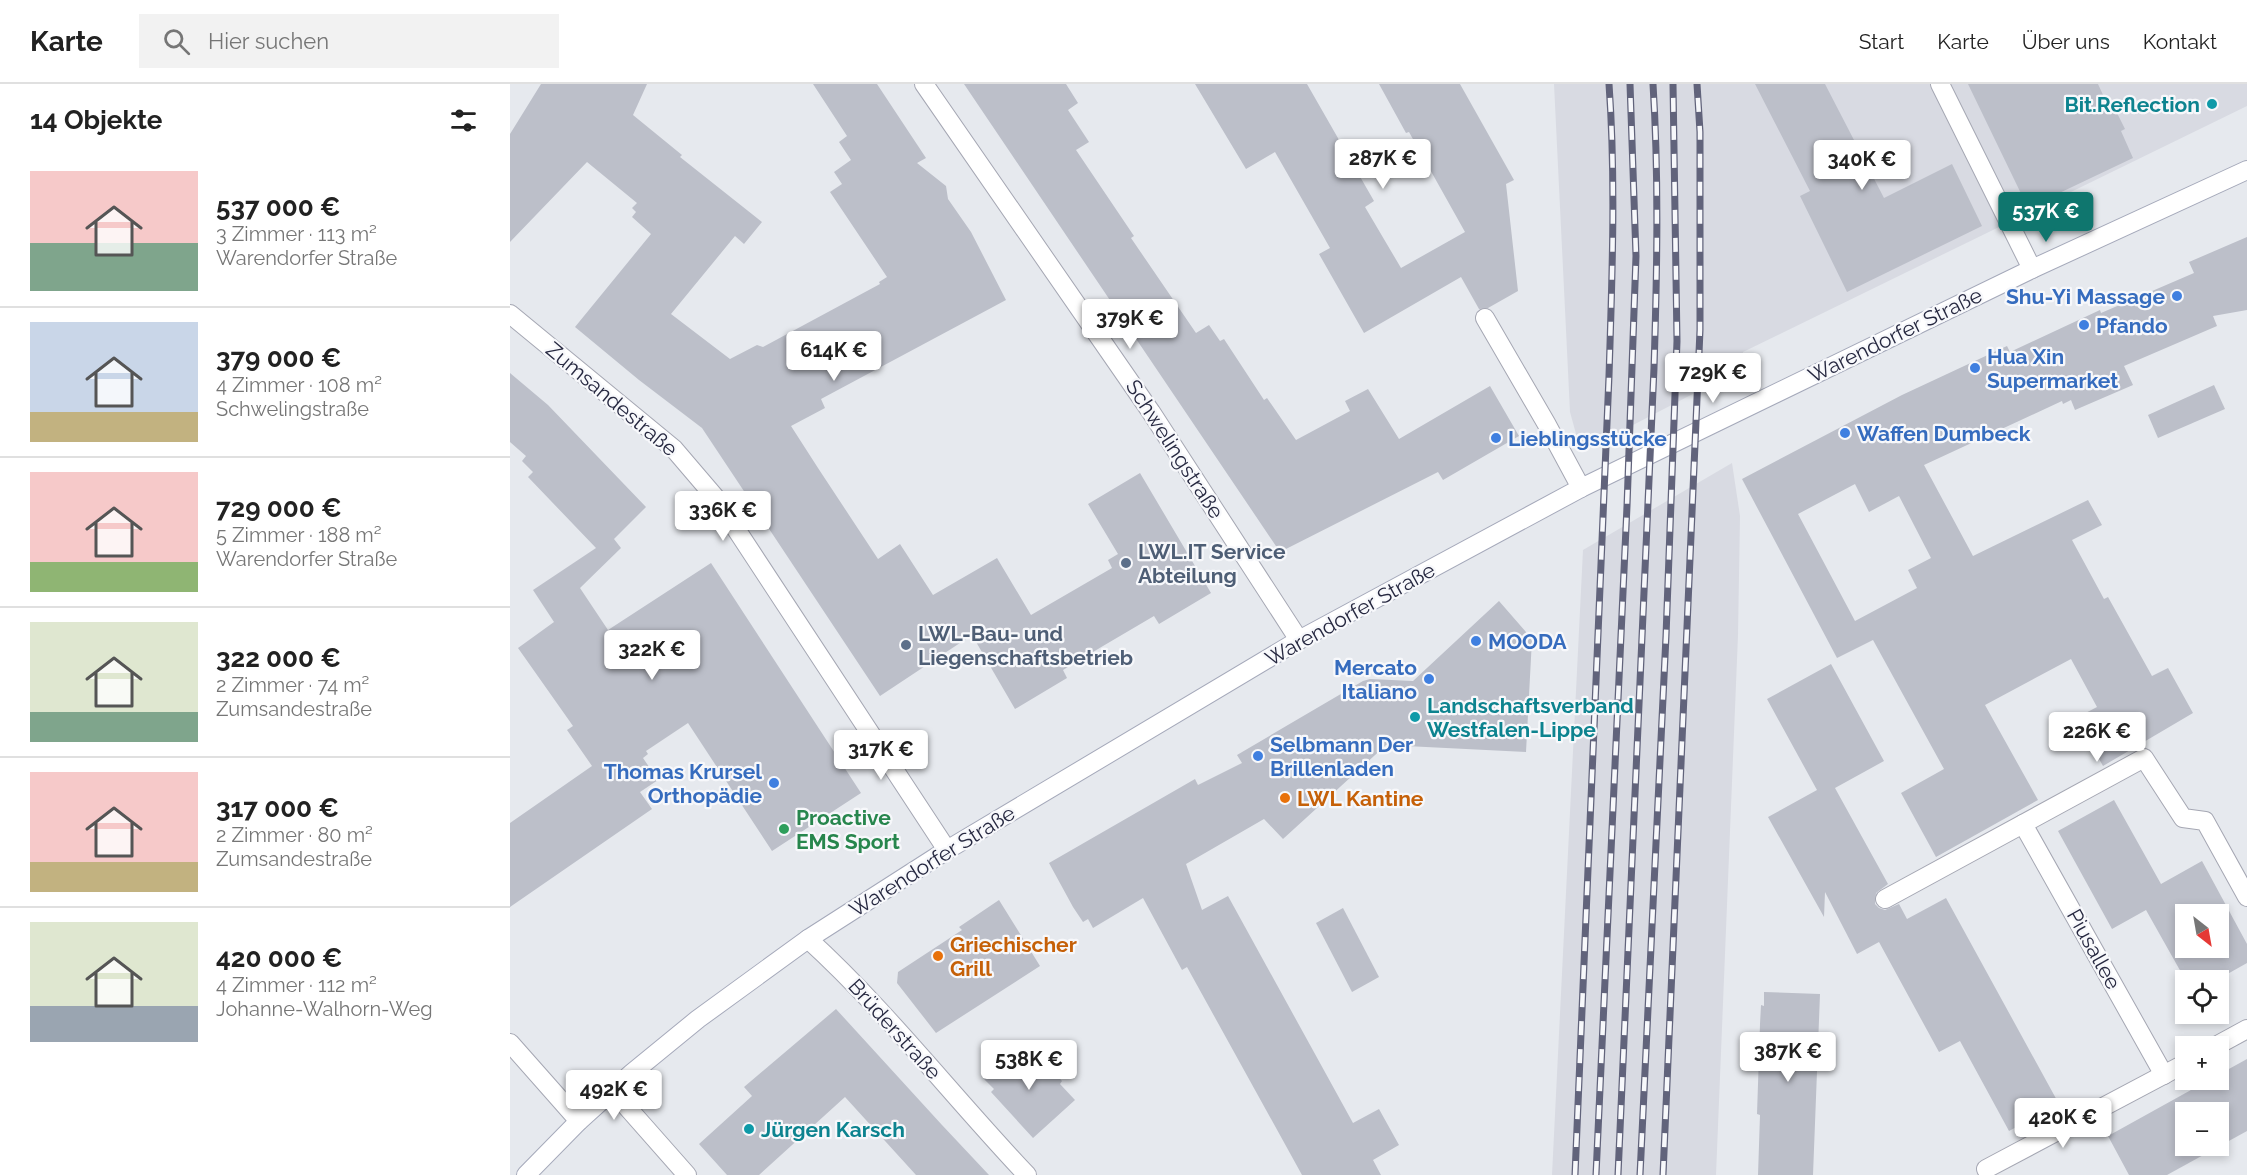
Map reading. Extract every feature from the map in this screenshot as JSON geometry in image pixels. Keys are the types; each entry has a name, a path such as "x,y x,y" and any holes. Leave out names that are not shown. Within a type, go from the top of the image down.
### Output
{"street":[{"name":"Schwelingstraße","path":"924,84 1151,412 1299,640"},
{"path":"1940,84 2032,269"},
{"name":"Warendorfer Straße","path":"526,1175 612,1090 698,1019 808,939 947,850 1299,640 1581,488 2032,269 2247,170"},
{"name":"Zumsandestraße","path":"510,314 674,449 715,497 947,850"},
{"path":"1485,318 1581,488"},
{"path":"1885,898 2144,758 2183,818 2205,821 2247,897"},
{"name":"Piusallee","path":"2023,824 2164,1075"},
{"name":"Brüderstraße","path":"808,939 849,976 1027,1175"},
{"path":"2229,1039 2247,1029"},
{"path":"510,1044 579,1121"},
{"path":"1986,1169 2175,1069"},
{"path":"612,1090 687,1175"}],"shaded area":[{"path":"1554,84 2247,84 2247,106 1743,352 1741,369 1581,452 1570,412"},
{"path":"1732,463 1740,516 1738,635 1716,1175 1552,1175 1583,550"}],"building":[{"path":"541,84 647,84 633,115 682,155 680,157 762,222 744,244 735,236 671,314 730,359 757,345 763,347 880,284 879,282 887,277 830,192 842,184 834,172 851,160 839,142 847,136 813,84 877,84 926,158 917,163 946,186 948,199 971,232 1006,300 821,399 825,408 791,426 818,468 878,559 900,544 933,595 997,558 1031,615 1112,568 1108,560 1118,554 1088,504 1140,473 1211,593 1159,624 1154,616 1103,646 1063,670 1067,678 1015,709 972,635 880,696 702,428 575,327 651,234 632,217 636,212 632,208 637,203 587,162 510,242 510,134"},
{"path":"964,84 1066,84 1078,103 1068,110 1089,142 1076,150 1134,236 1131,238 1196,333 1209,325 1220,341 1224,339 1264,400 1267,398 1296,440 1350,411 1345,401 1368,389 1399,439 1490,386 1519,436 1443,480 1438,472 1280,552"},
{"path":"1195,84 1307,84 1374,201 1365,207 1401,268 1465,232 1409,132 1406,133 1379,84 1460,84 1514,180 1506,184 1518,291 1488,308 1479,309 1461,277 1364,333 1319,254 1330,248 1275,152 1246,169"},
{"path":"1755,84 1825,84 1884,198 1952,164 1982,226 1847,292 1800,196 1810,191"},
{"path":"1968,84 2098,84 2109,108 2113,105 2125,129 2121,131 2133,158 2028,208"},
{"path":"2247,237 2247,310 2213,316 2217,326 2124,366 2133,385 2075,410 2071,400 2063,404 2062,401 1924,465 1973,556 2088,500 2102,525 2072,540 2104,599 2108,597 2152,676 2168,668 2193,713 2103,766 2076,718 2097,707 2071,659 1985,705 2038,800 1936,857 1901,793 1944,769 1873,640 1837,658 1742,479 1902,395 2007,346 2010,352 2100,310 2101,313 2194,273 2189,262","holes":["1855,484 1869,512 1899,496 1931,558 1908,570 1917,588 1855,621 1798,514"]},
{"path":"510,373 548,405 646,507 614,539 621,548 580,588 608,630 711,563 861,793 772,851 688,723 646,751 648,754 643,758 658,780 640,792 652,809 510,907 510,823 592,766 567,730 573,726 518,648 554,622 533,590 596,548 528,477 533,472 522,461 526,456 510,442"},
{"path":"2214,385 2225,409 2158,438 2148,415"},
{"path":"1499,601 1532,639 1526,752 1386,745 1283,839 1264,819 1186,864 1202,910 1228,896 1353,1123 1379,1109 1399,1145 1373,1160 1381,1175 1302,1175 1187,967 1182,970 1143,898 1093,928 1088,919 1083,922 1049,863 1195,779 1198,785 1242,763 1237,755 1363,681 1370,679 1413,681"},
{"path":"1831,664 1884,761 1835,788 1888,884 1876,893 1875,904 1885,910 1899,904 1907,919 1946,898 2059,1104 2009,1131 1960,1041 1939,1052 1879,942 1857,954 1825,892 1824,917 1768,817 1817,790 1767,699"},
{"path":"2114,800 2161,884 2202,861 2225,904 2175,904 2175,958 2229,958 2229,911 2247,944 2247,963 2229,973 2229,970 2180,970 2146,910 2112,929 2058,831"},
{"path":"999,900 1040,966 936,1033 897,983 898,972 962,930 959,927"},
{"path":"1343,908 1379,977 1352,992 1316,923"},
{"path":"1764,992 1820,994 1813,1175 1758,1175 1760,1115 1757,1114 1761,1005 1764,1006"},
{"path":"836,1009 989,1175 916,1175 845,1097 759,1175 727,1175 699,1144 752,1096 744,1087"},
{"path":"1023,1045 1033,1056 1050,1068 1062,1081 1060,1084 1075,1100 1033,1138 991,1092 994,1089 984,1079"},
{"path":"2247,1059 2247,1131 2229,1141 2229,1102 2175,1102 2175,1156 2202,1156 2167,1175 2129,1175 2108,1136 2191,1090 2229,1090 2229,1069"}],"railway":[{"path":"1575,1175 1610,340 1613,193 1609,84"},
{"path":"1596,1175 1627,506 1636,256 1630,84"},
{"path":"1618,1175 1654,368 1657,226 1653,84"},
{"path":"1640,1175 1666,636 1677,341 1673,84"},
{"path":"1663,1175 1700,330 1700,132 1697,84"}],"place":[{"name":"Bit.Reflection","path":"2212,104"},
{"name":"Shu-Yi Massage","path":"2177,296"},
{"name":"Pfando","path":"2084,325"},
{"name":"Hua Xin Supermarket","path":"1975,368"},
{"name":"Waffen Dumbeck","path":"1845,433"},
{"name":"Lieblingsstücke","path":"1496,438"},
{"name":"LWL.IT Service Abteilung","path":"1126,563"},
{"name":"MOODA","path":"1476,641"},
{"name":"LWL-Bau- und Liegenschaftsbetrieb","path":"906,645"},
{"name":"Mercato Italiano","path":"1429,679"},
{"name":"Landschaftsverband Westfalen-Lippe","path":"1415,717"},
{"name":"Selbmann Der Brillenladen","path":"1258,756"},
{"name":"Thomas Krursel Orthopädie","path":"774,783"},
{"name":"LWL Kantine","path":"1285,798"},
{"name":"Proactive EMS Sport","path":"784,829"},
{"name":"Griechischer Grill","path":"938,956"},
{"name":"Jürgen Karsch","path":"749,1129"}]}
